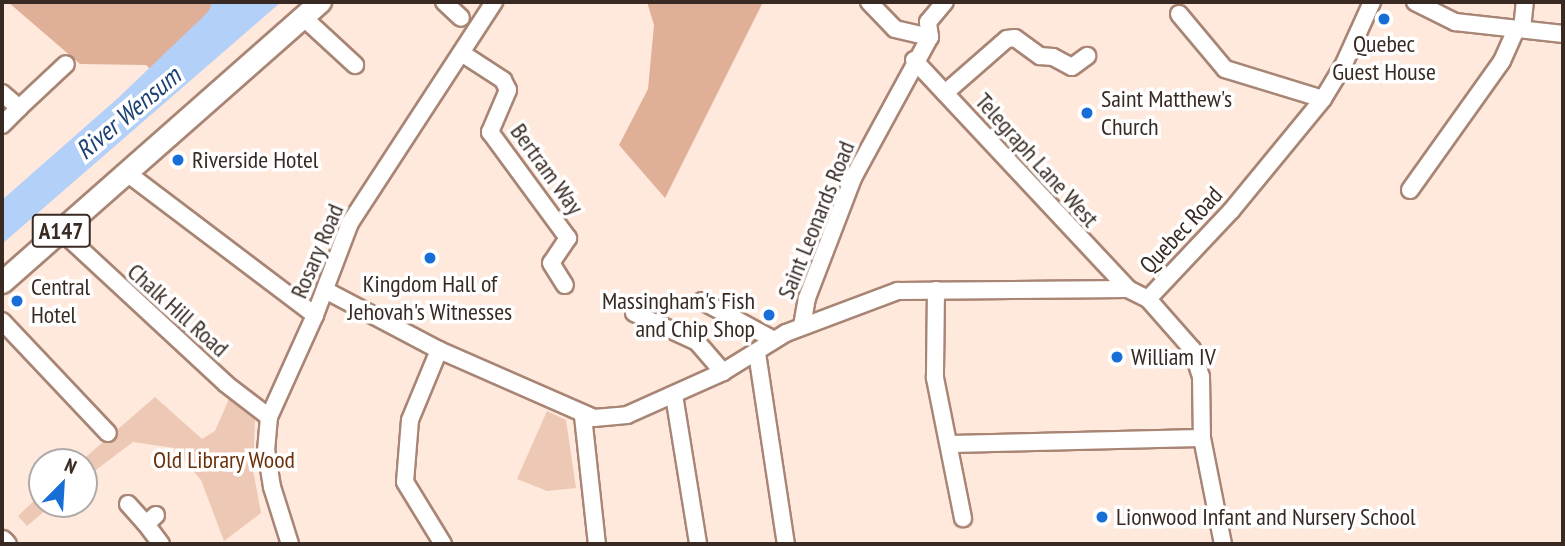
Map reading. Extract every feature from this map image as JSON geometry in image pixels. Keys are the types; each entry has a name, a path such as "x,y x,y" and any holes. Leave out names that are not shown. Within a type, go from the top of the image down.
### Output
{"main road":[{"name":"A147","path":"2,282 320,2"}],"street":[{"path":"444,2 461,18"},
{"name":"Rosary Road","path":"290,544 272,487 266,450 269,417 315,315 350,223 366,195 463,54 494,2"},
{"path":"869,2 895,29 930,37"},
{"name":"Saint Leonards Road","path":"325,289 439,350 583,416 626,415 674,395 723,372 802,326 807,298 853,178 914,61 930,37 928,22 945,2"},
{"name":"Quebec Road","path":"802,326 898,291 1128,289 1148,299 1231,211 1323,99 1343,66 1372,2"},
{"path":"1415,2 1443,19 1563,34"},
{"path":"1409,190 1502,61 1519,29 1525,2"},
{"path":"1179,14 1226,69 1323,99"},
{"path":"303,17 355,65"},
{"path":"945,93 1007,40 1015,38 1040,56 1053,57 1072,67 1087,56"},
{"name":"Bertram Way","path":"463,54 503,80 508,90 490,132 568,238 551,263 565,285"},
{"name":"Telegraph Lane West","path":"914,61 1128,289"},
{"path":"2,125 66,64"},
{"path":"2,93 19,108"},
{"path":"127,173 315,315"},
{"name":"Chalk Hill Road","path":"61,231 226,384 269,417"},
{"path":"936,289 935,378 963,518"},
{"path":"1148,299 1192,349 1201,377 1202,438 1223,544"},
{"path":"702,301 774,340"},
{"path":"634,313 697,342 723,372"},
{"path":"2,321 107,433"},
{"path":"439,350 410,420 405,482 443,544"},
{"path":"757,353 786,544"},
{"path":"674,395 698,544"},
{"path":"583,416 597,544"},
{"path":"950,444 1202,438"},
{"path":"128,504 151,520 161,544"}],"green space":[{"name":"Old Library Wood","path":"155,397 202,439 215,431 229,399 255,420 253,470 261,513 224,541 201,480 174,448 133,442 98,468 96,448"},
{"path":"547,411 566,420 576,488 547,491 517,479"},
{"path":"28,506 28,518 36,518 27,526 18,516"}],"shaded area":[{"path":"8,2 216,2 159,77 146,65 80,64"},
{"path":"647,2 763,2 665,198 619,145 648,89 654,25"}],"water":[{"name":"River Wensum","path":"213,2 281,2 2,244 2,200 118,98 208,12"}],"place":[{"name":"Quebec Guest House","path":"1384,19"},
{"name":"Saint Matthew's Church","path":"1087,113"},
{"name":"Riverside Hotel","path":"178,160"},
{"name":"Kingdom Hall of Jehovah's Witnesses","path":"430,258"},
{"name":"Central Hotel","path":"17,301"},
{"name":"Massingham's Fish and Chip Shop","path":"769,315"},
{"name":"William IV","path":"1117,357"},
{"name":"Lionwood Infant and Nursery School","path":"1102,517"}]}
